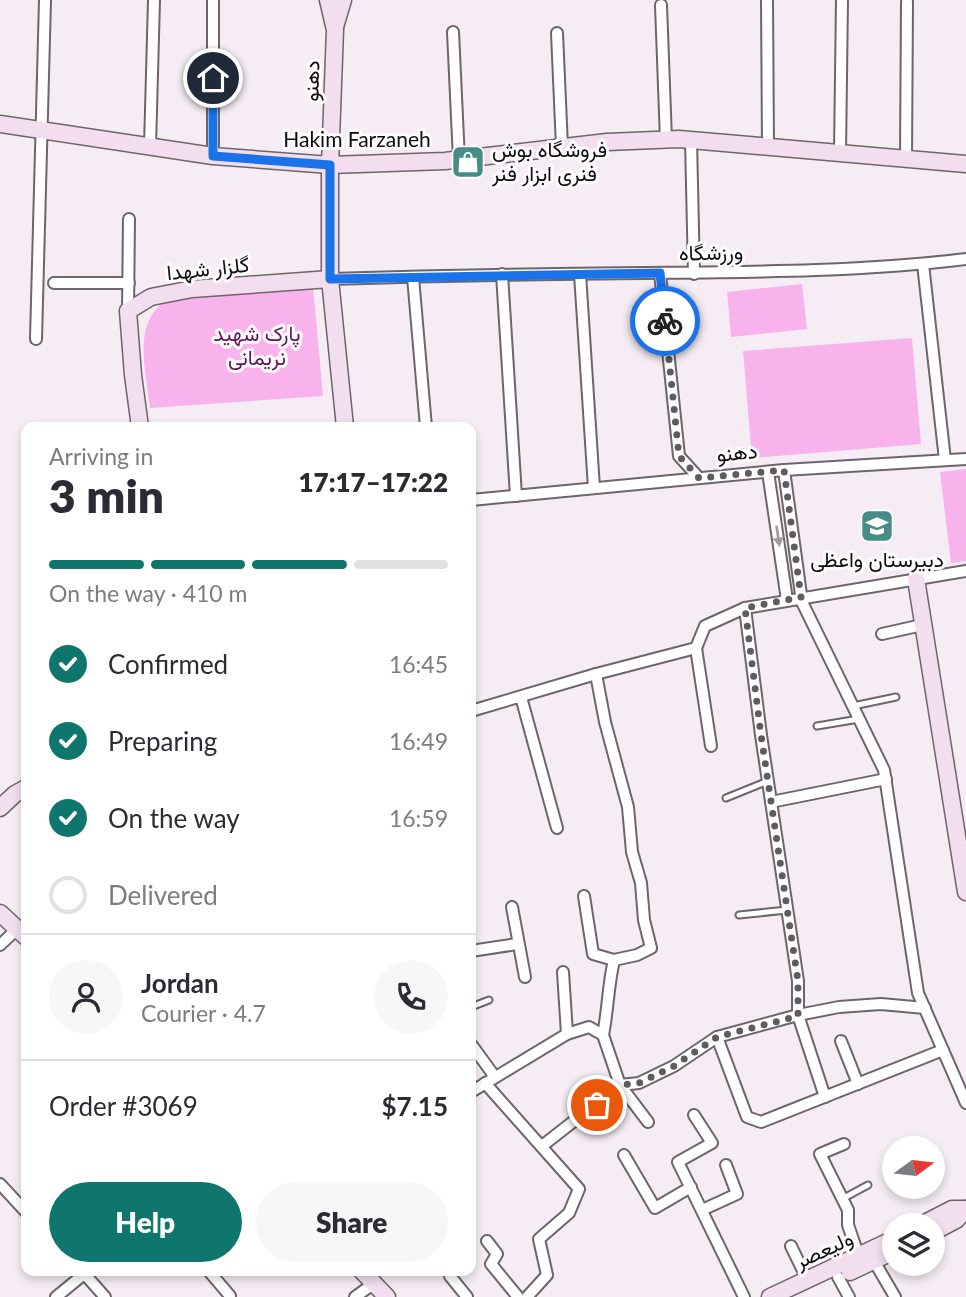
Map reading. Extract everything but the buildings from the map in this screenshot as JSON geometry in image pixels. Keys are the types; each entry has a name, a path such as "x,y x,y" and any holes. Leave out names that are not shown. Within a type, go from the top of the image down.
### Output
{"street":[{"path":"36,338 45,0"},
{"path":"150,147 154,0"},
{"path":"213,0 213,156"},
{"name":"دهنو","path":"328,0 335,30"},
{"name":"دهنو","path":"343,0 335,30 330,165 330,279 344,422"},
{"path":"767,0 768,146"},
{"path":"840,153 842,0"},
{"path":"906,159 908,2"},
{"path":"661,5 666,139"},
{"path":"453,32 459,160"},
{"path":"557,33 562,147"},
{"name":"Hakim Farzaneh","path":"0,124 213,156 330,165 459,160 607,142 666,139 966,164"},
{"path":"691,140 694,274"},
{"path":"129,219 128,311 139,422"},
{"name":"ورزشگاه","path":"330,279 502,274 694,274 923,264 966,259"},
{"path":"923,264 945,460"},
{"path":"660,273 679,456 699,478"},
{"path":"502,274 516,495"},
{"path":"580,274 594,488"},
{"path":"414,277 426,422"},
{"name":"گلزار شهدا","path":"128,311 151,297 192,289 330,279"},
{"path":"54,283 130,283"},
{"name":"دهنو","path":"476,499 784,470 966,459"},
{"path":"784,470 801,597 884,770 918,993 966,1103"},
{"path":"768,472 787,600"},
{"path":"710,746 696,648 705,626 745,608 966,571"},
{"path":"916,579 922,625 960,815 965,882"},
{"path":"745,608 798,981 798,1016 825,1097"},
{"path":"882,634 922,625"},
{"path":"476,710 696,648"},
{"path":"584,896 593,954 614,960 637,955 651,948 644,920 641,883 632,852 628,807 605,722 596,674"},
{"path":"521,697 557,828"},
{"path":"771,802 886,779"},
{"path":"0,808 21,791"},
{"path":"512,907 525,977"},
{"path":"0,914 21,932"},
{"path":"0,945 21,934"},
{"path":"476,950 517,944"},
{"path":"614,960 608,983 608,1009 603,1035 620,1085 648,1122"},
{"path":"563,972 567,1034"},
{"path":"542,1146 620,1085 639,1083 674,1066 717,1037 798,1016 853,1006 881,1004 925,1008"},
{"path":"476,1089 567,1034 589,1027 603,1035"},
{"path":"717,1037 747,1117 761,1122 943,1050"},
{"path":"841,1041 858,1084"},
{"path":"476,1053 490,1080 579,1189 569,1213 538,1239 547,1275 527,1297"},
{"path":"694,1115 712,1143 678,1162 744,1297"},
{"path":"844,1144 820,1154 848,1210 848,1226 867,1259 895,1297"},
{"path":"624,1155 656,1208 691,1187"},
{"path":"702,1210 737,1194 726,1165"},
{"path":"0,1184 21,1207"},
{"path":"944,1213 952,1209 966,1209"},
{"path":"945,1226 956,1220 966,1209"},
{"path":"487,1241 497,1254 491,1264 518,1297"},
{"path":"791,1246 808,1281"},
{"name":"ولیعصر","path":"797,1297 838,1277 882,1248"},
{"name":"ولیعصر","path":"770,1297 882,1255"},
{"path":"56,1297 80,1276"},
{"path":"88,1276 105,1297"},
{"path":"217,1276 230,1296"},
{"path":"366,1276 387,1297"},
{"path":"450,1276 467,1297"},
{"path":"838,1277 849,1297"},
{"path":"355,1297 373,1284"}],"lane":[{"path":"853,706 896,697"},
{"path":"817,726 859,719"},
{"path":"726,798 768,781"},
{"path":"739,915 787,910"},
{"path":"476,1005 489,1000"},
{"path":"842,1199 867,1185"}],"green space":[{"path":"802,284 807,329 731,337 727,292"},
{"name":"پارک شهید نریمانی","path":"313,287 323,396 150,408 144,363 145,334 156,309 168,299"},
{"path":"912,338 921,444 752,458 743,351"},
{"path":"966,469 966,561 951,563 940,472"}],"way so far":[{"path":"597,1105 620,1085 639,1083 674,1066 717,1037 798,1016 798,981 745,608 801,597 784,470 699,478 679,456 665,321"}],"place":[{"name":"فروشگاه بوش فنری ابزار فنر","path":"468,162"},
{"name":"دبیرستان واعظی","path":"877,526"}],"route":[{"path":"213,78 213,156 330,165 330,279 660,273 665,321"}]}
